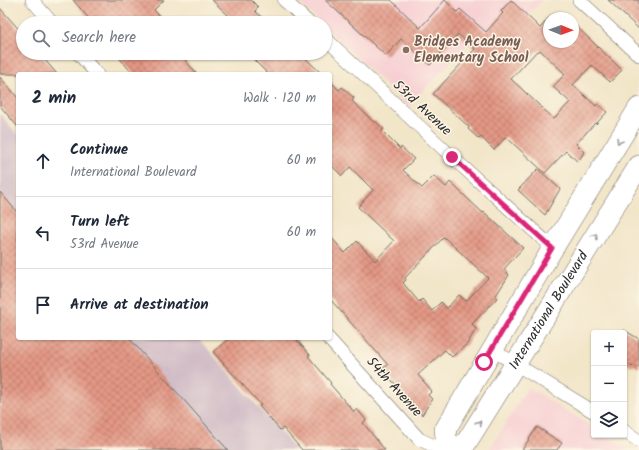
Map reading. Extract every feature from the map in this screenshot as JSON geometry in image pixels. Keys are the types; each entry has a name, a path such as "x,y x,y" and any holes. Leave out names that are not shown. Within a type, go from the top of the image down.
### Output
{"main road":[{"name":"International Boulevard","path":"448,450 445,430 552,248 639,108"},
{"name":"International Boulevard","path":"453,450 466,443 639,166"}],"street":[{"path":"32,0 46,16"},
{"path":"284,0 301,16"},
{"path":"579,0 639,55"},
{"name":"53rd Avenue","path":"332,45 552,248"},
{"path":"84,60 95,72"},
{"name":"54th Avenue","path":"330,340 419,439 443,450"},
{"path":"491,350 591,410"},
{"path":"627,433 639,441"}],"shaded area":[{"name":"Bridges Academy Elementary School","path":"297,0 542,0 487,57 470,42 408,106 332,34 332,16 314,16"},
{"path":"0,114 16,133 16,340 200,340 296,450 0,450"},
{"path":"528,387 591,426 591,438 610,438 629,450 489,450"}],"building":[{"path":"73,0 164,0 154,10 160,16 87,16"},
{"path":"212,0 251,0 258,7 255,11 260,16 229,16"},
{"path":"325,0 391,0 420,28 445,0 457,12 460,9 486,32 503,13 501,11 511,0 540,28 543,25 543,48 579,48 579,29 622,70 610,82 592,65 573,85 596,106 598,104 607,112 576,144 584,152 578,162 566,151 545,173 506,137 494,150 481,137 479,139 468,129 469,127 433,94 475,49 458,34 430,65 401,39 386,56","holes":["540,50 565,74 553,87 570,102 554,119 511,79 537,51 538,52"]},
{"path":"608,0 639,0 639,29"},
{"path":"0,8 16,26 16,60 45,60 55,72 16,72 16,74 0,74"},
{"path":"121,60 185,60 195,72 131,72"},
{"path":"254,60 307,60 320,72 266,72"},
{"path":"0,77 16,96 16,125 0,106"},
{"path":"332,83 339,90 342,87 354,98 352,101 374,122 375,121 384,129 382,130 383,132 400,149 401,147 414,159 403,170 422,188 434,176 446,187 450,182 523,248 504,269 509,275 495,297 497,298 472,324 476,329 467,344 452,357 445,350 418,375 432,391 428,395 432,399 422,415 382,369 388,365 332,301 332,238 345,253 357,241 375,261 394,241 358,207 373,190 350,167 342,176 332,166","holes":["444,237 488,278 466,301 459,295 447,308 441,302 432,311 422,299 419,302 403,283 406,280 405,278"]},
{"path":"538,169 560,189 545,215 518,190"},
{"path":"0,192 16,211 16,340 131,340 228,450 0,450"},
{"path":"627,332 639,339 639,368 634,365 632,367 627,364"},
{"path":"227,340 297,340 310,355 308,356 331,383 330,384 354,412 357,409 366,420 363,423 385,450 302,450 283,428 280,430 259,406 261,405 213,352"},
{"path":"537,427 562,443 557,450 522,450"}],"place":[{"name":"Bridges Academy Elementary School","path":"406,50"}],"route":[{"path":"452,157 552,248 484,362"}]}
